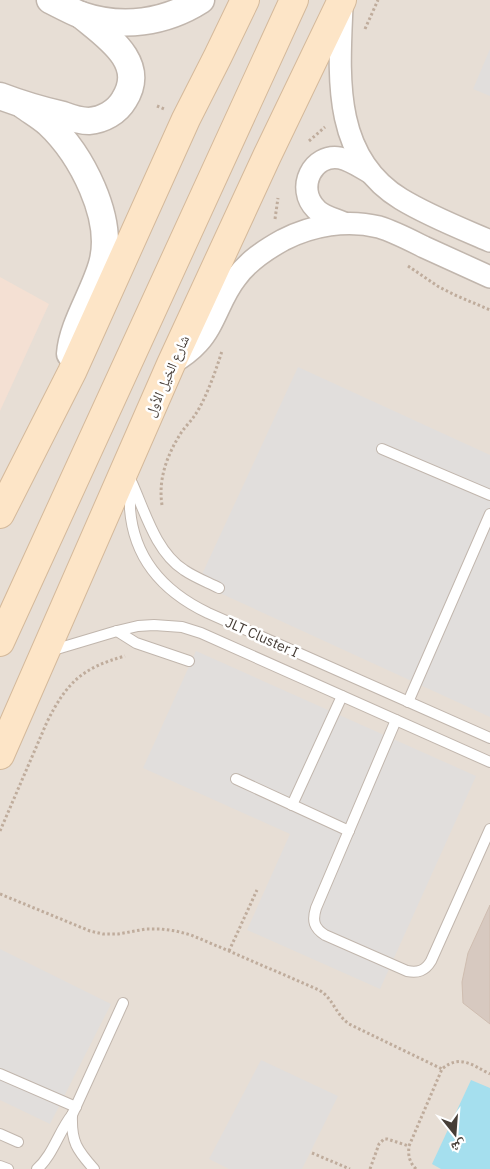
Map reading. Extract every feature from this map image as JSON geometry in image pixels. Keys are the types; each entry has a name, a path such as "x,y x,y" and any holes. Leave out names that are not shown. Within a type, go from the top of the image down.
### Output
{"main road":[{"path":"0,514 72,372 186,119 245,0"},
{"path":"0,642 294,0"},
{"name":"شارع الخيل الأول","path":"0,755 45,652 131,469 171,364 267,156 342,0"}],"street":[{"path":"50,0 81,15 104,21 129,23 153,20 176,13 201,0"},
{"path":"342,0 339,60 341,96 348,129 360,159 384,187 400,198 490,242"},
{"path":"12,100 88,121 106,117 120,107 129,93 132,76 127,59 117,45 81,15"},
{"path":"12,100 48,123 68,147 86,174 104,222 105,243 102,263 73,338 70,361 72,372"},
{"path":"344,223 317,211 309,200 306,188 309,176 316,165 327,159 340,158 371,174"},
{"path":"171,364 186,355 199,342 209,328 226,292 247,265 260,254 292,236 309,230 344,223 380,228 490,277"}],"lane":[{"path":"382,449 490,495"},
{"path":"131,469 155,537 163,549 183,570 218,588"},
{"name":"JLT Cluster I","path":"131,469 130,509 134,534 143,555 155,574 170,591 190,605 208,614 490,738"},
{"path":"408,702 490,514"},
{"name":"JLT Cluster I","path":"45,652 138,626 154,624 182,627 201,633 490,762"},
{"path":"117,631 136,643 189,661"},
{"path":"292,805 342,696"},
{"path":"396,720 316,908 314,916 318,931 389,963 414,972 428,967 490,829"},
{"path":"236,779 349,832"},
{"path":"37,1169 44,1163 63,1127 74,1111 123,1003"},
{"path":"0,1074 74,1111"},
{"path":"74,1111 72,1129 75,1142 81,1154 94,1169"},
{"path":"0,1134 18,1142"},
{"path":"0,1166 8,1169"}],"path":[{"path":"362,35 378,0"},
{"path":"400,262 439,287 490,310"},
{"path":"163,513 160,496 167,460 181,433 202,403 224,344"},
{"path":"0,831 54,706 64,692 89,669 107,661 126,656"},
{"path":"229,950 257,890"},
{"path":"0,894 90,931 103,934 161,929 176,931 229,950 319,990 326,994 338,1014 349,1024 442,1069"},
{"path":"416,1169 412,1166 409,1159 409,1146 442,1069 450,1063 459,1061 468,1063 490,1074"},
{"path":"370,1169 379,1144 384,1139 409,1146"},
{"path":"312,1153 350,1169"}],"shaded area":[{"path":"0,0 490,0 490,1169 0,1169"},
{"path":"490,49 490,96 473,89"},
{"path":"0,277 49,304 0,411"},
{"path":"298,367 490,455 490,717 198,583"},
{"path":"196,651 476,776 380,989 247,930 290,834 143,768"},
{"path":"0,949 111,1004 50,1124 0,1100"},
{"path":"261,1060 338,1096 302,1169 229,1169 209,1159"}],"water":[{"path":"471,1080 490,1088 490,1169 441,1169 432,1164"}],"building":[{"path":"490,905 490,1024 463,1003 462,982 468,953"}]}
